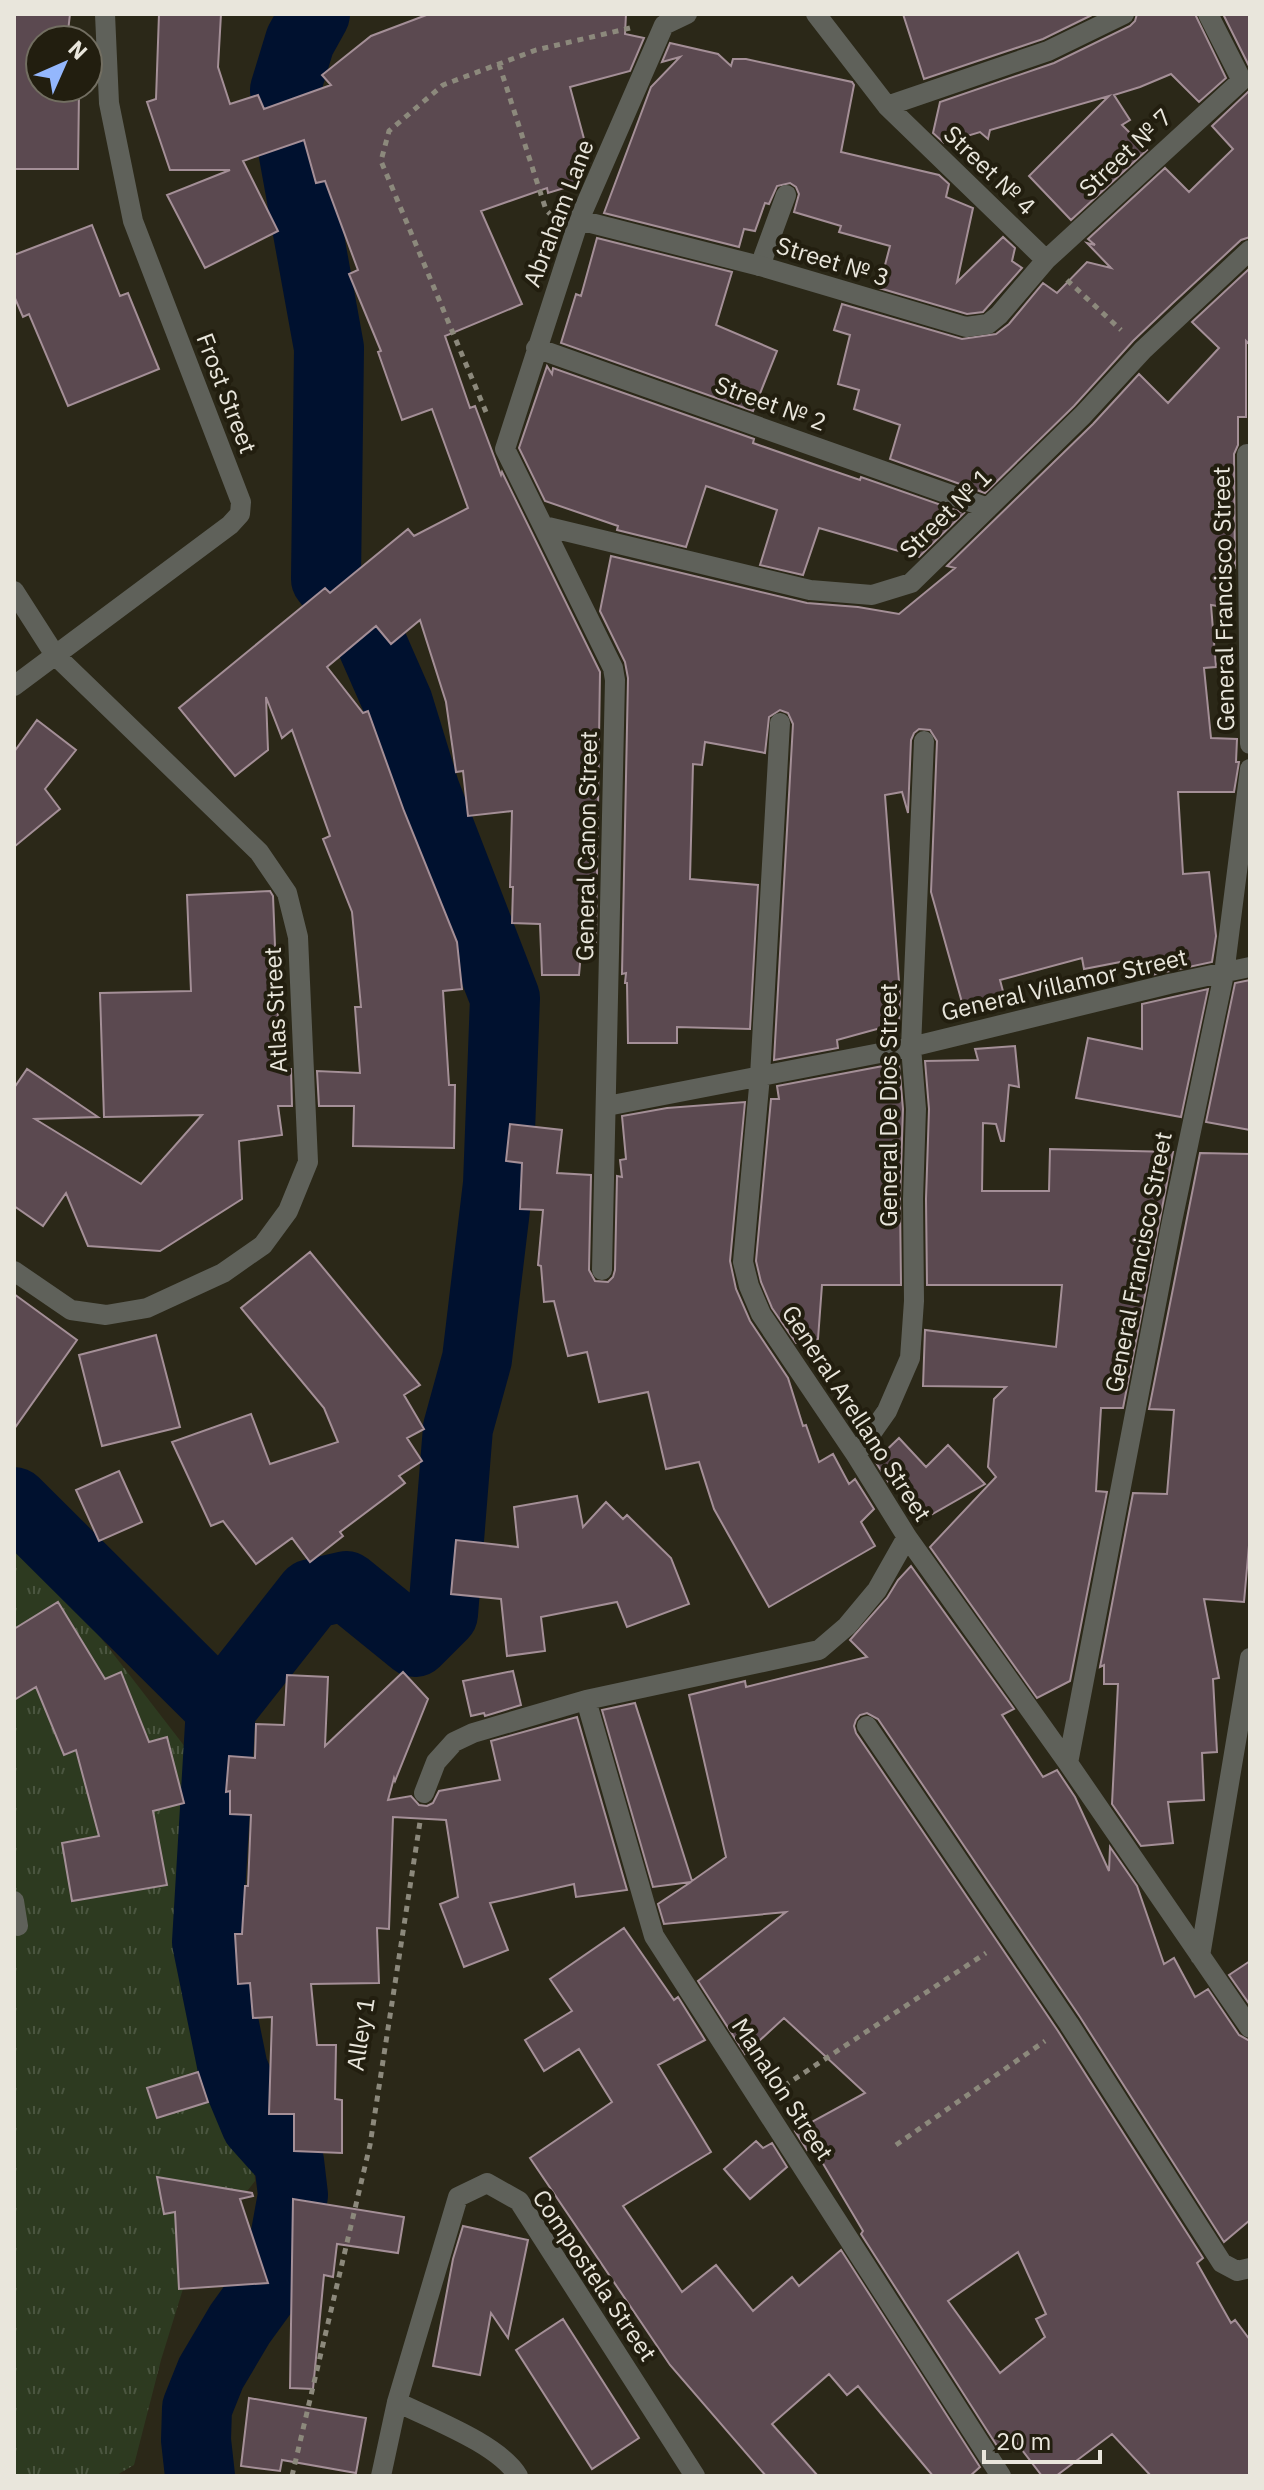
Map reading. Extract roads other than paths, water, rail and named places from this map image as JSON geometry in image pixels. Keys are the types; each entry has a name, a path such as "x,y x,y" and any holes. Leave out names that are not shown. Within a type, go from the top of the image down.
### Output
{"street":[{"name":"Frost Street","path":"14,686 230,525 240,514 241,502 133,221 109,103 105,14"},
{"name":"Abraham Lane","path":"505,449 579,220 664,25 687,14"},
{"name":"Street № 4","path":"816,14 887,106 1046,260"},
{"path":"887,106 1048,51 1124,14"},
{"name":"Street № 7","path":"1046,260 1240,82 1208,14"},
{"path":"760,266 786,195"},
{"name":"Street № 3","path":"579,220 760,266 966,327 988,324 999,315 1046,260"},
{"name":"Street № 1","path":"544,526 810,590 872,595 911,583 1083,415 1143,350 1250,250"},
{"name":"Street № 2","path":"536,348 988,508"},
{"name":"General Canon Street","path":"505,449 613,668 615,680 602,1270"},
{"name":"General Francisco Street","path":"1247,454 1250,744"},
{"name":"Atlas Street","path":"14,591 55,655 259,852 287,893 298,937 308,1162 288,1211 263,1245 223,1273 147,1308 106,1315 71,1310 14,1271"},
{"name":"General Arellano Street","path":"780,723 760,1076 743,1262 749,1286 761,1314 907,1537 1068,1763 1250,2028"},
{"name":"General De Dios Street","path":"856,1455 887,1411 910,1358 914,1301 916,1109 911,1047 924,741"},
{"name":"General Francisco Street","path":"1068,1763 1171,1226 1224,974 1250,769"},
{"name":"General Villamor Street","path":"607,1106 911,1047 1250,967"},
{"path":"424,1793 436,1762 454,1742 473,1733 586,1700 819,1650 847,1626 877,1590 907,1537"},
{"path":"1200,1956 1250,1658"},
{"name":"Manalon Street","path":"586,1700 654,1936 1001,2476"},
{"path":"867,1726 1069,2024 1222,2263 1244,2270"},
{"path":"14,1901 18,1926"},
{"name":"Compostela Street","path":"381,2476 397,2402 458,2197 487,2183 519,2201 695,2476"},
{"path":"397,2402 491,2449 518,2476"}],"waterway":[{"path":"200,2476 196,2440 197,2408 211,2373 240,2324 269,2284 285,2239 293,2195 289,2161 256,2124 233,2069 207,1942 221,1708 311,1594 346,1586 415,1642 443,1614 458,1428 477,1359 498,1184 505,998 425,791 398,703 366,630 326,579 329,348 285,90 300,41 315,14"},
{"path":"14,1502 221,1708"}]}
